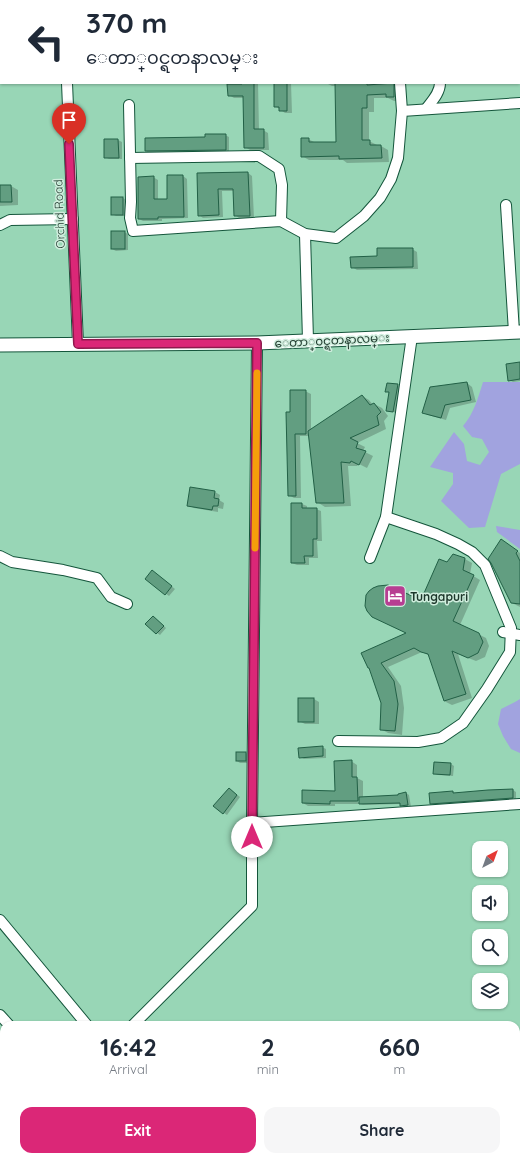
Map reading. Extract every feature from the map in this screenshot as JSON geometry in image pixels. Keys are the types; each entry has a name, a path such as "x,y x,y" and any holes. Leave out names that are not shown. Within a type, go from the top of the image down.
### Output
{"main road":[{"name":"ေတာ္၀င္ရတနာလမ္း","path":"0,345 257,343 517,332"}],"street":[{"name":"Orchid Road","path":"67,84 78,344"},
{"path":"129,105 130,218 133,231 281,221 305,234 336,238 364,216 380,198 391,179 398,158 402,111 400,84"},
{"path":"426,109 436,96 440,84"},
{"path":"402,111 520,103"},
{"path":"130,158 259,156 278,169 282,185 281,221"},
{"path":"506,205 517,332"},
{"path":"0,224 10,220 72,219"},
{"path":"305,234 308,340"},
{"path":"370,558 386,517 412,336"},
{"path":"137,1021 252,906 257,343"},
{"path":"338,741 418,742 441,738 463,723 487,689 510,652 510,628 485,565 472,552 458,544 436,534 386,517"},
{"path":"0,556 12,562 63,570 96,578 111,597 127,604"},
{"path":"252,823 520,804"},
{"path":"0,920 84,1021"}],"water":[{"path":"483,382 520,382 520,464 501,474 485,527 469,528 441,501 453,484 453,473 430,467 454,432 464,444 467,461 480,465 489,452 482,439 472,437 463,426 473,411"},
{"path":"496,526 520,530 520,549 497,532"},
{"path":"520,699 520,753 511,749 498,724 501,709"}],"building":[{"path":"227,84 254,84 254,129 264,129 264,148 244,148 243,96 228,96"},
{"path":"274,84 287,84 287,111 279,111 279,107 274,107"},
{"path":"335,84 394,84 394,97 386,97 386,94 367,95 367,108 362,108 362,140 370,140 370,145 381,145 382,158 339,159 339,156 301,157 301,138 309,138 309,142 336,142"},
{"path":"205,134 226,134 226,150 145,151 145,138 205,137"},
{"path":"104,139 118,139 119,158 104,158"},
{"path":"248,172 250,216 234,216 233,189 218,189 219,215 198,216 197,173"},
{"path":"167,175 183,175 184,217 138,219 138,177 154,176 154,199 167,199"},
{"path":"0,185 11,185 12,202 0,202"},
{"path":"111,197 123,197 123,215 111,215"},
{"path":"111,231 125,231 125,249 111,249"},
{"path":"377,248 413,248 413,267 351,268 350,257 377,256"},
{"path":"520,362 520,379 508,381 506,364"},
{"path":"467,382 471,400 445,405 441,418 422,413 430,387"},
{"path":"387,383 398,384 393,412 386,411 389,392 385,392"},
{"path":"290,390 306,390 306,434 295,434 296,496 288,496 286,412 290,412"},
{"path":"362,395 370,405 374,403 381,412 377,416 379,425 350,438 358,442 356,448 366,451 359,465 351,461 350,463 341,462 344,503 316,503 308,431"},
{"path":"190,487 215,491 214,498 219,499 218,506 213,506 212,510 187,506"},
{"path":"291,503 302,503 302,508 317,508 317,539 313,539 313,556 304,556 305,563 291,563"},
{"path":"501,539 518,551 516,553 520,561 520,604 511,603 488,559"},
{"path":"453,554 465,558 463,570 474,575 453,621 479,633 483,642 478,653 468,658 452,651 466,694 444,701 428,654 414,648 381,663 394,681 398,704 395,731 380,730 381,703 369,668 361,653 406,633 372,617 365,606 366,595 373,588 388,585 421,600 439,559 447,562"},
{"path":"152,570 172,586 165,595 145,579"},
{"path":"153,616 164,626 156,634 145,624"},
{"path":"298,698 314,698 314,722 298,722"},
{"path":"323,746 323,756 299,758 298,748"},
{"path":"236,752 246,752 246,761 236,761"},
{"path":"352,760 352,777 357,777 358,801 330,801 330,804 302,803 302,790 335,791 334,761"},
{"path":"434,762 451,763 450,775 433,774"},
{"path":"229,788 237,795 223,814 213,806"},
{"path":"513,789 513,798 430,804 429,793"},
{"path":"406,792 408,805 400,806 400,803 359,804 359,797 398,795"}],"slow traffic":[{"path":"255,548 257,373"}],"place":[{"name":"Tungapuri","path":"395,596"}],"route":[{"path":"69,144 78,344 257,343 252,837"}]}
